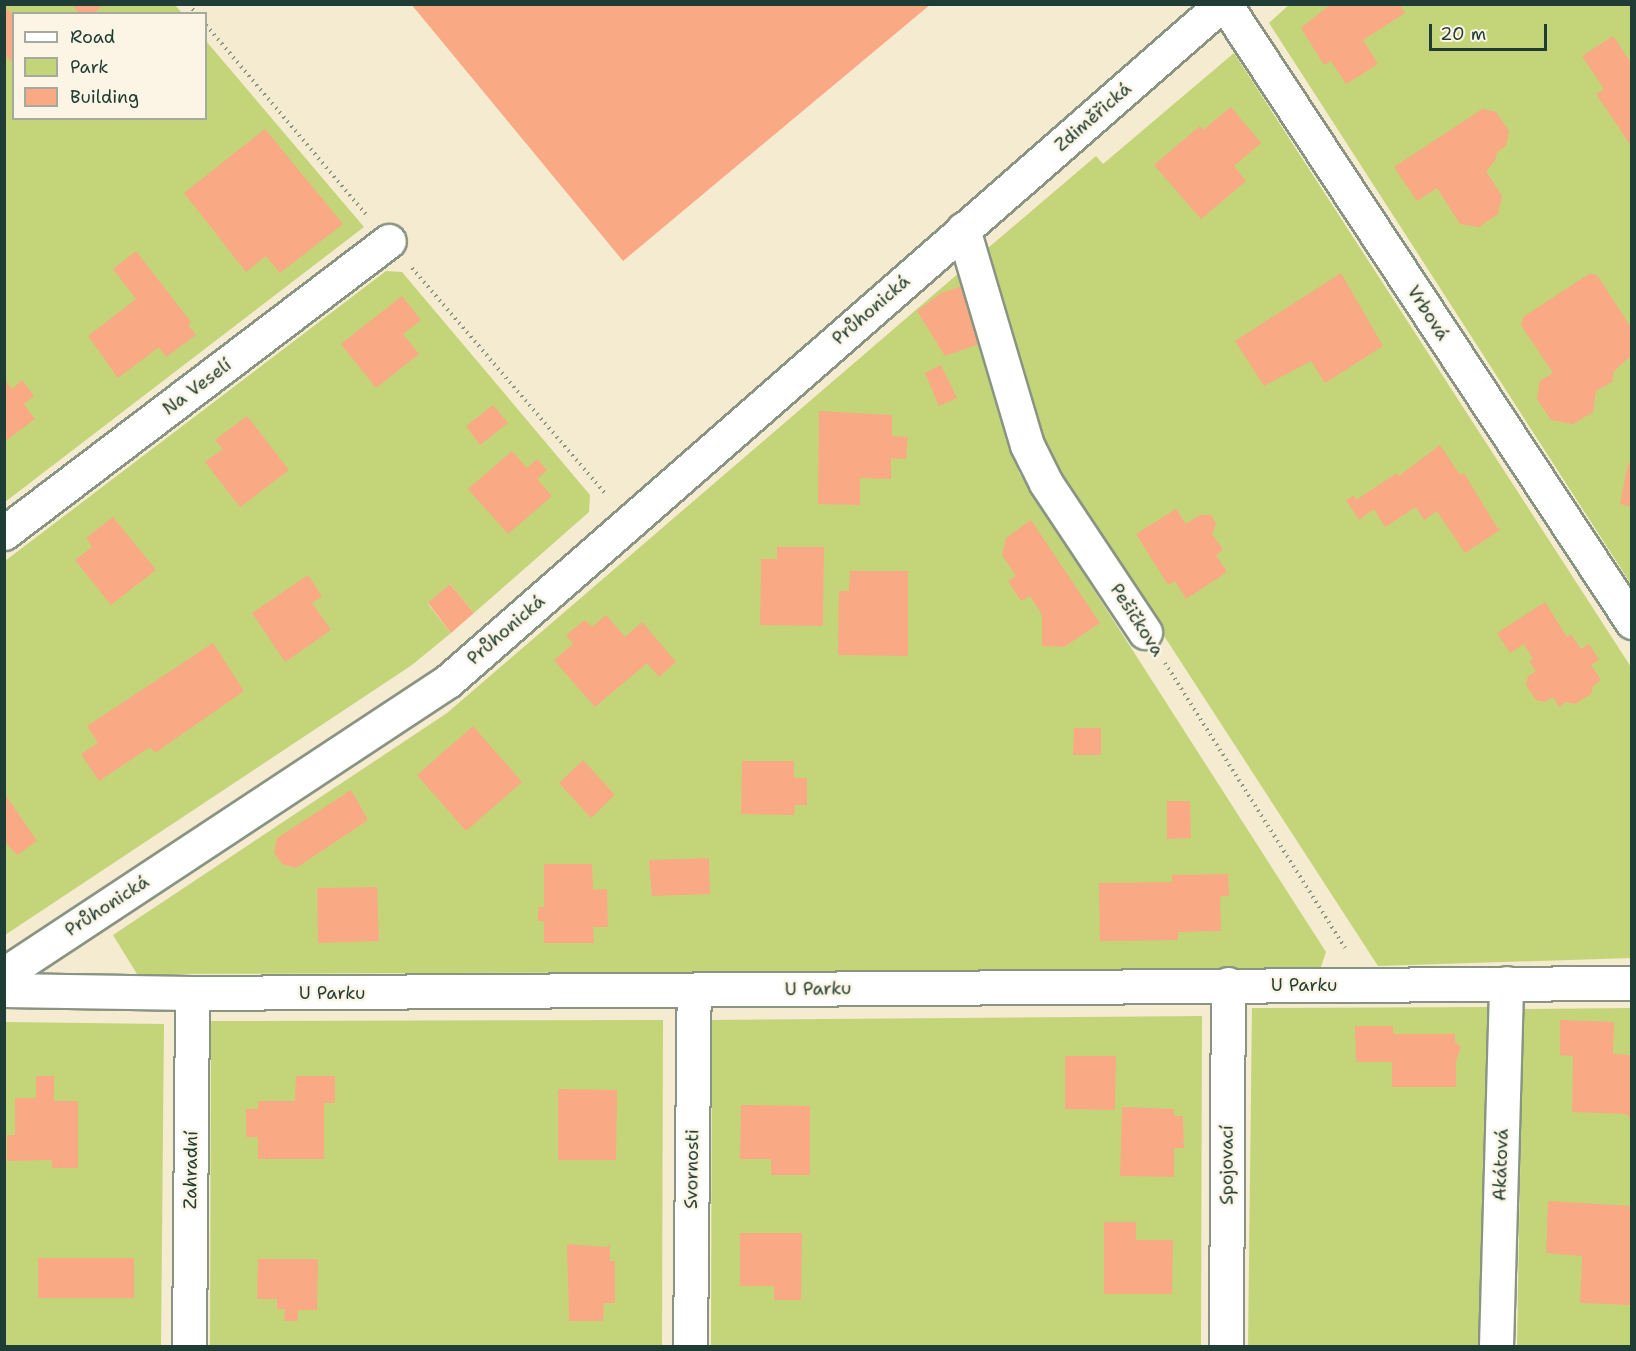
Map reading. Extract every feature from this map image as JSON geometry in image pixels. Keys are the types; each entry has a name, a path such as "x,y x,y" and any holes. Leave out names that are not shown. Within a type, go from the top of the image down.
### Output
{"street":[{"name":"Zdiměřická","path":"963,229 1223,4"},
{"name":"Vrbová","path":"1223,4 1632,622"},
{"name":"Průhonická","path":"4,974 448,681 963,229"},
{"name":"Pešičkova","path":"963,229 1027,444 1046,483 1145,632"},
{"name":"Na Veselí","path":"4,533 389,241"},
{"name":"Akátová","path":"1496,1347 1506,983"},
{"name":"U Parku","path":"4,990 192,993 694,991 1228,984 1632,983"},
{"name":"Spojovací","path":"1226,1347 1228,984"},
{"name":"Svornosti","path":"690,1347 694,991"},
{"name":"Zahradní","path":"189,1347 192,993"}],"path":[{"path":"207,26 630,521"},
{"name":"Pešičkova","path":"1145,632 1368,985"}],"green space":[{"path":"1290,4 1631,5 1631,584 1269,23"},
{"path":"5,5 175,5 181,12 12,12 12,120 207,120 207,42 364,227 5,502"},
{"path":"1234,53 1631,667 1631,958 1378,966 1050,460 988,248 1096,156 1103,164"},
{"path":"386,271 402,272 590,495 589,512 474,613 450,584 428,604 451,633 412,665 5,935 5,561"},
{"path":"960,272 1019,473 1326,952 1321,967 1100,971 137,974 113,935 447,713"},
{"path":"1491,1007 1478,1346 1248,1346 1252,1008"},
{"path":"1631,1008 1631,1346 1517,1346 1523,1009"},
{"path":"1202,1016 1201,1346 711,1346 712,1020"},
{"path":"663,1020 662,1346 210,1346 211,1021"},
{"path":"5,1022 164,1024 161,1346 5,1346"}],"building":[{"path":"72,4 104,4 95,12 78,12"},
{"path":"411,4 931,4 623,261"},
{"path":"1331,4 1400,4 1405,13 1363,40 1378,64 1346,84 1331,61 1324,65 1301,28"},
{"path":"4,6 12,14 12,62 4,54"},
{"path":"1613,36 1632,64 1632,147 1596,94 1604,89 1582,56"},
{"path":"1231,107 1261,143 1234,166 1246,181 1201,219 1154,165 1200,126 1203,130"},
{"path":"1482,109 1496,112 1509,131 1506,146 1497,152 1495,161 1486,171 1502,196 1498,214 1479,227 1460,224 1437,188 1417,201 1394,167"},
{"path":"265,129 343,224 280,273 266,256 246,272 184,193"},
{"path":"136,251 191,322 188,325 196,335 166,357 159,347 118,378 88,336 136,299 113,269"},
{"path":"1341,273 1383,346 1325,383 1311,361 1264,386 1235,341"},
{"path":"1589,274 1597,275 1632,329 1632,355 1614,371 1612,382 1596,391 1593,412 1573,424 1551,420 1537,399 1540,381 1553,373 1521,325 1523,317"},
{"path":"965,285 982,343 945,356 917,311 941,293"},
{"path":"402,296 421,320 403,334 419,354 376,388 341,344"},
{"path":"941,365 957,398 939,406 925,373"},
{"path":"4,379 12,389 22,380 34,396 24,404 35,419 4,442"},
{"path":"493,405 508,423 480,445 466,426"},
{"path":"819,411 892,415 892,436 908,437 906,459 891,458 891,479 860,478 860,505 818,504"},
{"path":"247,416 289,470 240,507 205,462 223,449 215,440"},
{"path":"1440,445 1460,475 1464,473 1498,529 1503,528 1465,553 1437,511 1424,520 1416,507 1385,527 1374,509 1359,520 1346,500 1354,495 1356,500 1397,473 1399,476"},
{"path":"512,451 527,468 537,459 547,470 537,479 552,496 508,534 468,489"},
{"path":"1628,463 1632,464 1632,507 1620,504"},
{"path":"1176,509 1186,524 1200,515 1211,515 1216,524 1212,534 1223,550 1216,555 1227,572 1186,599 1175,581 1168,585 1136,534"},
{"path":"113,517 156,570 111,605 75,560 92,547 86,538"},
{"path":"1031,520 1100,623 1064,647 1042,646 1042,615 1030,596 1021,601 1008,581 1016,576 1002,555 1006,538"},
{"path":"777,547 824,547 823,626 760,625 761,559 777,559"},
{"path":"850,571 908,571 908,656 838,655 839,591 849,591"},
{"path":"308,575 322,596 312,603 331,630 285,662 252,613"},
{"path":"450,584 474,613 451,633 428,603"},
{"path":"1545,602 1567,637 1571,634 1581,649 1589,644 1599,660 1591,665 1601,680 1593,686 1591,694 1575,704 1566,702 1559,707 1553,697 1545,702 1536,700 1526,685 1528,676 1536,671 1529,661 1533,659 1524,644 1510,653 1497,633"},
{"path":"606,615 625,637 642,622 676,662 659,677 647,663 595,707 554,660 573,644 566,635 585,620 592,627"},
{"path":"213,643 244,691 155,753 150,747 99,781 81,754 98,743 87,726"},
{"path":"473,726 522,782 466,831 417,775"},
{"path":"1074,728 1101,728 1101,755 1073,755"},
{"path":"583,760 615,795 591,818 559,783"},
{"path":"742,761 794,761 794,778 807,778 807,805 795,805 794,815 741,814"},
{"path":"351,790 368,820 296,868 282,864 274,853 277,838"},
{"path":"4,793 37,841 17,855 4,841"},
{"path":"1167,801 1190,801 1191,838 1167,839"},
{"path":"709,858 710,894 652,896 649,860"},
{"path":"544,864 592,864 593,890 607,889 608,927 593,927 594,943 544,943 544,921 538,921 538,907 544,907"},
{"path":"1228,874 1229,896 1220,896 1221,931 1178,932 1178,940 1100,941 1099,883 1172,882 1172,875"},
{"path":"377,887 379,941 318,943 317,888"},
{"path":"1560,1020 1614,1022 1613,1054 1632,1055 1632,1120 1626,1114 1572,1112 1573,1056 1560,1055"},
{"path":"1355,1026 1393,1026 1393,1034 1455,1034 1455,1042 1461,1047 1456,1061 1456,1087 1392,1087 1392,1062 1356,1062"},
{"path":"1065,1056 1116,1056 1115,1110 1065,1109"},
{"path":"36,1076 54,1076 54,1101 78,1101 78,1168 52,1168 52,1160 7,1161 7,1135 15,1135 15,1098 36,1098"},
{"path":"296,1076 335,1076 335,1103 324,1103 324,1159 258,1159 258,1137 246,1137 246,1109 258,1109 258,1101 295,1101"},
{"path":"558,1089 617,1090 616,1160 558,1160"},
{"path":"741,1105 810,1106 810,1175 771,1175 771,1159 740,1159"},
{"path":"1122,1107 1174,1109 1174,1116 1183,1116 1184,1148 1174,1148 1174,1177 1120,1176"},
{"path":"1548,1201 1632,1206 1632,1305 1580,1303 1582,1256 1546,1253"},
{"path":"1104,1222 1136,1222 1136,1240 1173,1240 1172,1294 1104,1294"},
{"path":"740,1233 802,1233 801,1300 774,1300 774,1286 740,1286"},
{"path":"567,1244 607,1247 610,1244 610,1261 615,1261 615,1303 604,1303 603,1321 569,1321"},
{"path":"38,1258 134,1258 134,1298 38,1298"},
{"path":"258,1259 318,1259 317,1310 298,1310 298,1321 284,1321 285,1309 277,1309 277,1299 257,1299"}]}
